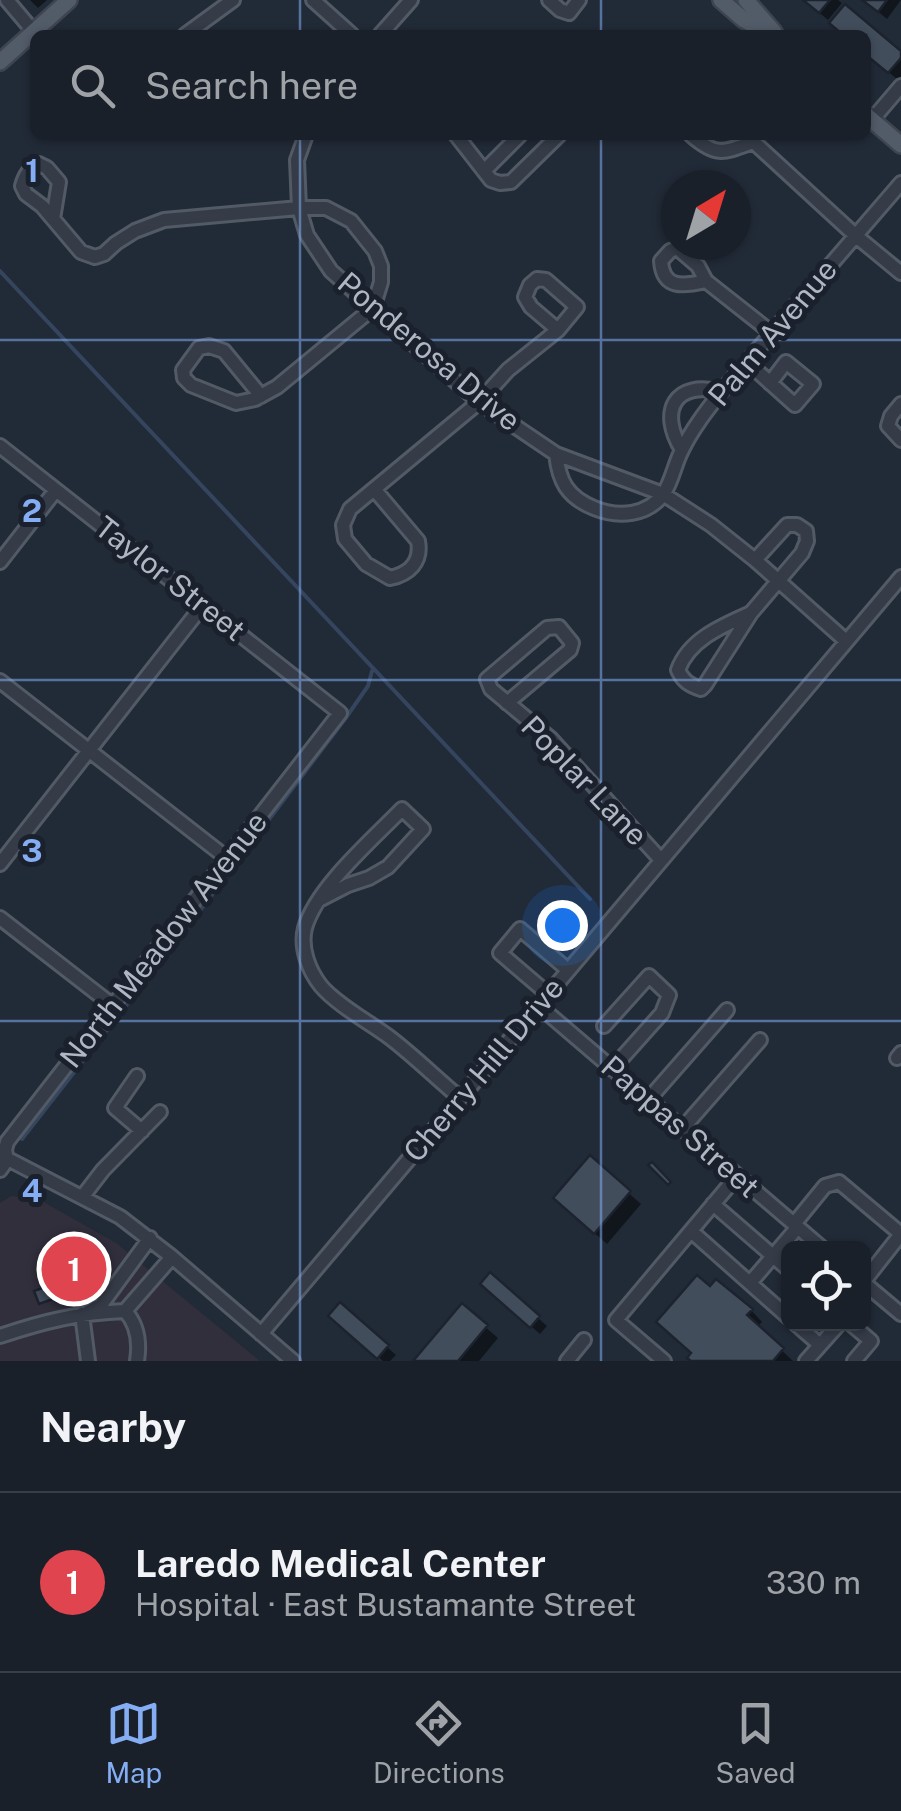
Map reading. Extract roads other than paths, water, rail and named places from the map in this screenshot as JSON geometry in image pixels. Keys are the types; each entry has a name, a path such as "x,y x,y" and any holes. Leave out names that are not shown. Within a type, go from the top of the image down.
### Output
{"main road":[{"path":"36,30 69,0"},
{"path":"721,0 744,20 764,30"},
{"path":"746,0 770,30"},
{"path":"0,62 30,36"},
{"path":"871,120 901,146"}],"street":[{"path":"192,30 234,0"},
{"path":"313,0 346,30"},
{"path":"384,30 411,0"},
{"path":"550,0 569,13 579,0"},
{"path":"16,3 33,30"},
{"path":"208,30 215,14"},
{"path":"871,116 901,86"},
{"name":"Ponderosa Drive","path":"304,140 297,160 298,208 308,234 331,271 479,402 556,454 663,494 711,525 846,642"},
{"path":"460,140 491,180 500,184 511,182 554,140"},
{"path":"484,172 515,140"},
{"path":"696,140 715,152 724,152 745,140"},
{"path":"751,140 901,273"},
{"name":"Palm Avenue","path":"663,494 682,450 721,392 901,183"},
{"path":"53,219 81,252 94,257 136,231 164,220 326,208 351,221 376,252 381,266 373,308 261,396 236,402 191,385 183,370 198,348 209,346 224,351 261,396"},
{"path":"706,282 772,333"},
{"path":"374,489 418,541 420,550 414,565 404,575 390,578 366,564 345,539 344,525 350,509 374,489 479,402 508,370 558,330"},
{"path":"747,362 770,383"},
{"path":"682,450 672,435 669,417 675,402 690,390 721,392"},
{"path":"901,404 888,426 901,440"},
{"name":"Taylor Street","path":"0,446 340,713"},
{"path":"556,454 559,476 572,496 594,508 631,514 642,511 663,494"},
{"path":"0,562 56,490"},
{"path":"751,613 710,632 681,661 678,670 682,679 691,686 705,686 751,613 802,553 806,532 797,525 787,525 755,560"},
{"name":"Cherry Hill Drive","path":"261,1334 901,577"},
{"path":"0,864 203,605"},
{"name":"Poplar Lane","path":"507,703 570,650 572,643 559,628 546,628 487,679 491,690 550,739 661,860"},
{"path":"0,680 228,859"},
{"name":"North Meadow Avenue","path":"2,1162 7,1142 340,713"},
{"path":"319,900 388,867 423,828 402,809 335,879 319,900 305,929 304,954 323,988 393,1040 460,1098"},
{"path":"0,918 112,1006"},
{"path":"548,994 500,953 520,929 568,970"},
{"path":"604,1026 648,976 668,995 662,1012 612,1068"},
{"name":"Pappas Street","path":"538,1005 813,1241"},
{"path":"648,1100 726,1010"},
{"path":"682,1129 760,1040"},
{"path":"137,1076 114,1108 142,1131"},
{"path":"84,1196 103,1170 160,1112"},
{"path":"2,1162 84,1196 120,1217 150,1238 293,1361"},
{"path":"664,1361 616,1320 737,1176"},
{"path":"750,1283 825,1186 839,1182 901,1234 871,1273"},
{"path":"713,1204 781,1263"},
{"path":"691,1231 781,1311"},
{"path":"83,1313 101,1305 150,1238"},
{"path":"0,1336 83,1313 125,1311 172,1257"},
{"path":"871,1288 901,1314"},
{"path":"125,1311 133,1320 140,1357"},
{"path":"83,1313 88,1361"},
{"path":"804,1331 820,1344"},
{"path":"806,1361 832,1331"},
{"path":"854,1361 871,1341 859,1331"},
{"path":"567,1361 584,1340"}],"waterway":[{"path":"0,271 590,899"},
{"path":"22,1139 345,719 368,686 372,671"}],"place":[{"name":"Laredo Medical Center","path":"74,1269"}]}
